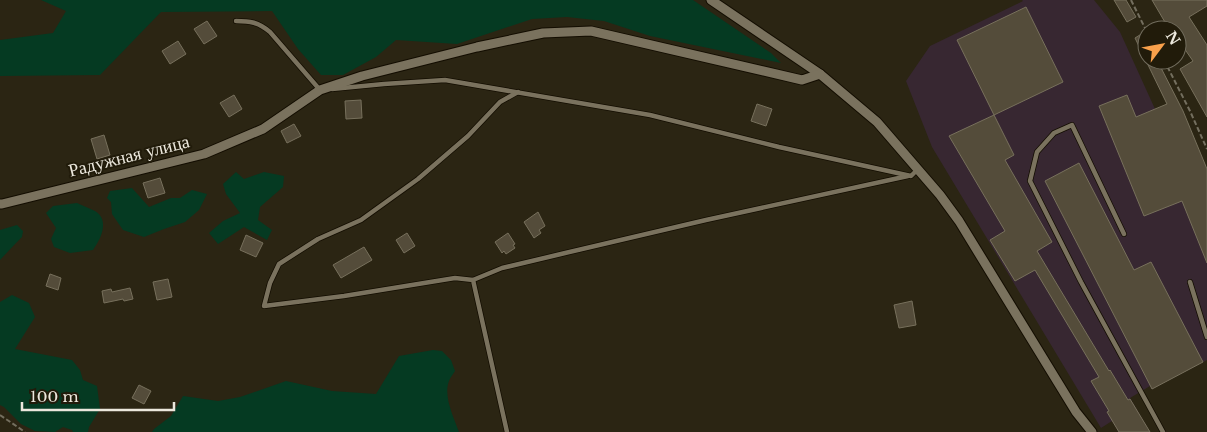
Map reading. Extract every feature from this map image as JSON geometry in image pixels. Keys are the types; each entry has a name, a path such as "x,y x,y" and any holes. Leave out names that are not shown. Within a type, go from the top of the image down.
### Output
{"street":[{"path":"711,0 820,74 877,122 959,221 1076,412 1092,432"},
{"name":"Радужная улица","path":"0,204 204,154 263,129 320,90 362,76 543,33 591,31 802,80 820,74"}],"lane":[{"path":"236,20 261,24 320,90 445,80 650,114 779,147 911,176"},
{"path":"520,92 500,102 468,136 418,179 361,220 318,239 279,264 270,283 264,306 344,296 455,278 472,280 502,268 706,220 911,176 918,170"},
{"path":"1124,234 1072,125 1054,133 1037,152 1030,181 1081,282 1163,432"},
{"path":"472,280 507,432"},
{"path":"1190,282 1207,337"}],"path":[{"path":"1131,0 1142,20"},
{"path":"1169,70 1207,149"},
{"path":"0,415 25,432"}],"shaded area":[{"path":"1094,0 1120,32 1155,109 1207,235 1207,360 1152,389 1150,386 1130,398 1150,432 1119,432 1112,421 1101,428 932,147 906,81 930,46 1023,1"}],"green space":[{"path":"41,0 693,0 771,53 781,63 650,36 604,21 567,17 532,19 457,44 396,40 376,57 343,75 321,75 298,49 272,11 161,12 100,75 0,76 0,40 53,33 66,11"},
{"path":"236,172 244,179 264,172 284,176 283,187 260,207 258,220 272,230 267,240 244,227 218,244 209,233 223,221 240,213 226,194 223,184"},
{"path":"132,188 149,207 171,198 180,198 192,190 207,194 199,210 185,222 144,237 123,230 112,214 111,202 107,198 110,191"},
{"path":"77,203 100,215 103,230 93,250 70,253 54,247 51,239 56,228 46,213 53,206"},
{"path":"17,225 23,231 22,237 0,260 0,230"},
{"path":"12,295 29,303 35,317 15,349 72,360 80,370 83,380 97,386 100,409 88,432 73,432 63,427 55,432 35,431 21,424 0,405 0,302"},
{"path":"433,350 442,351 451,360 455,371 449,381 447,393 459,432 152,432 171,416 183,396 218,401 240,397 286,381 332,391 376,394 399,356"}],"building":[{"path":"1114,0 1126,0 1136,17 1127,22"},
{"path":"1152,0 1207,0 1207,6 1189,17 1207,45 1207,117 1181,70 1187,70 1187,65 1193,61 1187,52 1187,20 1164,20"},
{"path":"1026,7 1063,82 994,115 957,40"},
{"path":"207,21 217,36 204,44 194,29"},
{"path":"178,41 186,54 170,64 162,51"},
{"path":"1151,70 1162,70 1183,111 1207,169 1207,263 1182,201 1144,216 1099,106 1127,95 1136,117 1167,104"},
{"path":"234,95 242,109 229,117 220,103"},
{"path":"361,100 362,118 346,119 345,101"},
{"path":"757,104 772,109 766,126 751,121"},
{"path":"994,115 1014,155 1005,160 1052,242 1037,251 1109,371 1128,400 1130,399 1150,432 1119,432 1091,381 1099,377 1035,270 1015,281 990,240 1005,231 949,136"},
{"path":"294,124 301,136 287,143 281,131"},
{"path":"104,135 110,155 97,159 91,139"},
{"path":"1079,163 1134,270 1151,262 1203,362 1152,389 1045,181"},
{"path":"160,178 165,193 148,198 143,183"},
{"path":"538,212 545,226 539,230 541,233 534,238 524,222"},
{"path":"407,233 415,246 404,253 396,240"},
{"path":"508,233 515,244 513,245 515,248 506,254 504,251 502,253 495,242"},
{"path":"246,235 263,243 256,257 240,250"},
{"path":"364,247 372,260 341,278 333,265"},
{"path":"50,274 61,278 58,290 46,286"},
{"path":"168,279 172,297 157,300 153,282"},
{"path":"130,288 133,299 104,303 102,291 111,289 112,292"},
{"path":"912,301 916,325 899,328 894,305"},
{"path":"139,385 151,391 144,404 132,398"}]}
